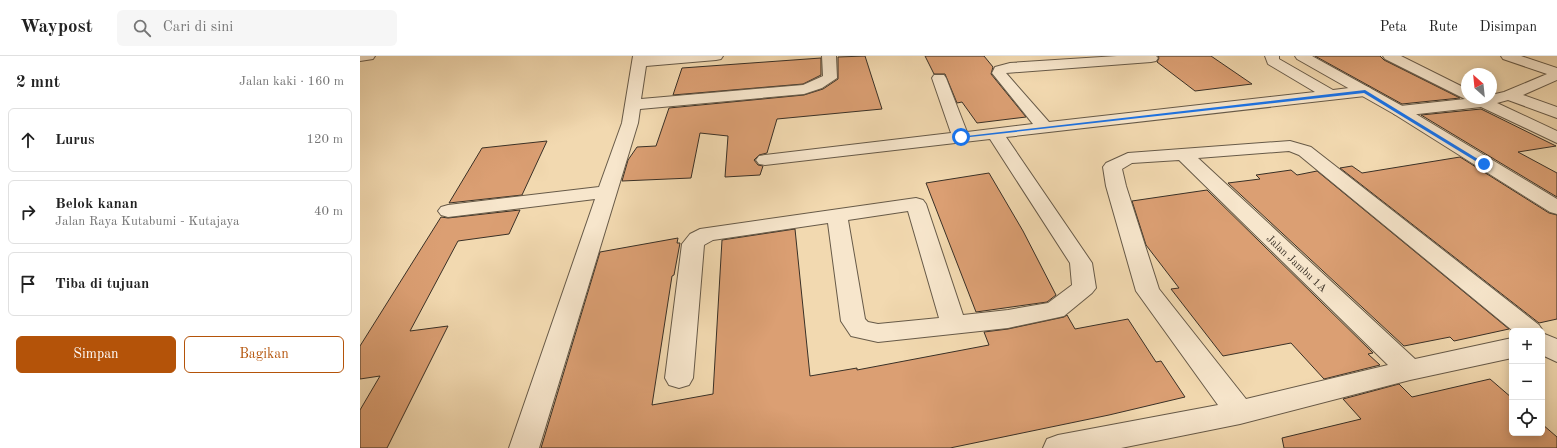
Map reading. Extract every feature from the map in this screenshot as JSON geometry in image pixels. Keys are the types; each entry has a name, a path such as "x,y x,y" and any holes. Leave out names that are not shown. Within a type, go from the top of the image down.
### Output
{"street":[{"path":"360,57 368,56"},
{"path":"524,448 630,123 640,59 716,56"},
{"path":"632,105 804,89 817,85 830,78 829,56"},
{"path":"1272,56 1273,61 1330,95"},
{"path":"1302,56 1400,111 1557,208"},
{"path":"1390,56 1461,92"},
{"path":"1508,56 1557,74"},
{"path":"1044,127 999,73 1000,70 1010,67 1151,58"},
{"path":"1497,96 1509,95 1557,74"},
{"path":"939,78 961,137"},
{"path":"765,160 1365,91"},
{"path":"1509,95 1557,112"},
{"path":"1400,111 1461,100"},
{"path":"1486,104 1557,138"},
{"path":"837,215 852,321 860,330 878,333 1008,319 1055,310 1084,288 1081,263 996,134"},
{"path":"1240,412 1148,291 1112,167 1128,158 1290,146 1305,150 1526,328"},
{"name":"Jalan Jambu 1A","path":"1184,155 1410,370"},
{"path":"448,211 607,192"},
{"path":"679,378 693,244 698,239 708,234 916,204 954,324"},
{"path":"1058,448 1240,412 1410,370 1509,349"}],"building":[{"path":"865,56 882,109 777,119 767,153 759,155 754,160 758,165 763,166 760,175 725,177 728,136 700,133 691,178 622,181 628,160 637,147 656,146 669,108 804,95 823,89 838,79 838,57"},
{"path":"925,56 984,56 993,67 991,74 1026,117 977,123 962,102 957,103 945,74 934,74"},
{"path":"1158,56 1211,56 1252,84 1195,91 1157,62 1159,58"},
{"path":"1315,56 1380,56 1384,60 1460,98 1402,104"},
{"path":"821,58 821,75 803,84 673,95 682,68"},
{"path":"1481,109 1556,146 1518,152 1557,173 1557,197 1421,115"},
{"path":"547,141 522,195 449,203 482,148"},
{"path":"1460,157 1549,213 1557,215 1557,319 1539,323 1340,168 1352,166 1362,173"},
{"path":"1291,170 1297,175 1317,171 1509,329 1454,341 1450,337 1404,346 1228,183 1260,179 1256,175"},
{"path":"989,173 1023,231 1056,295 1047,302 976,312 926,183"},
{"path":"1207,190 1373,353 1368,354 1380,365 1324,379 1291,343 1223,356 1171,289 1179,288 1146,245 1132,201"},
{"path":"520,210 509,234 458,241 410,331 448,326 387,448 360,448 360,410 380,376 360,379 360,346 441,217 448,218"},
{"path":"795,229 810,376 857,368 857,370 989,345 984,332 1008,329 1064,317 1067,315 1075,329 1128,319 1156,362 1161,361 1185,397 1109,415 950,448 541,448 600,252 678,238 677,243 680,243 674,275 672,276 652,405 713,394 722,240"},
{"path":"1490,379 1509,395 1509,436 1545,436 1545,427 1557,437 1557,448 1284,448 1282,438 1361,419 1343,399 1399,384 1412,397"}],"route":[{"path":"961,137 1365,91 1400,111 1484,164"}]}
